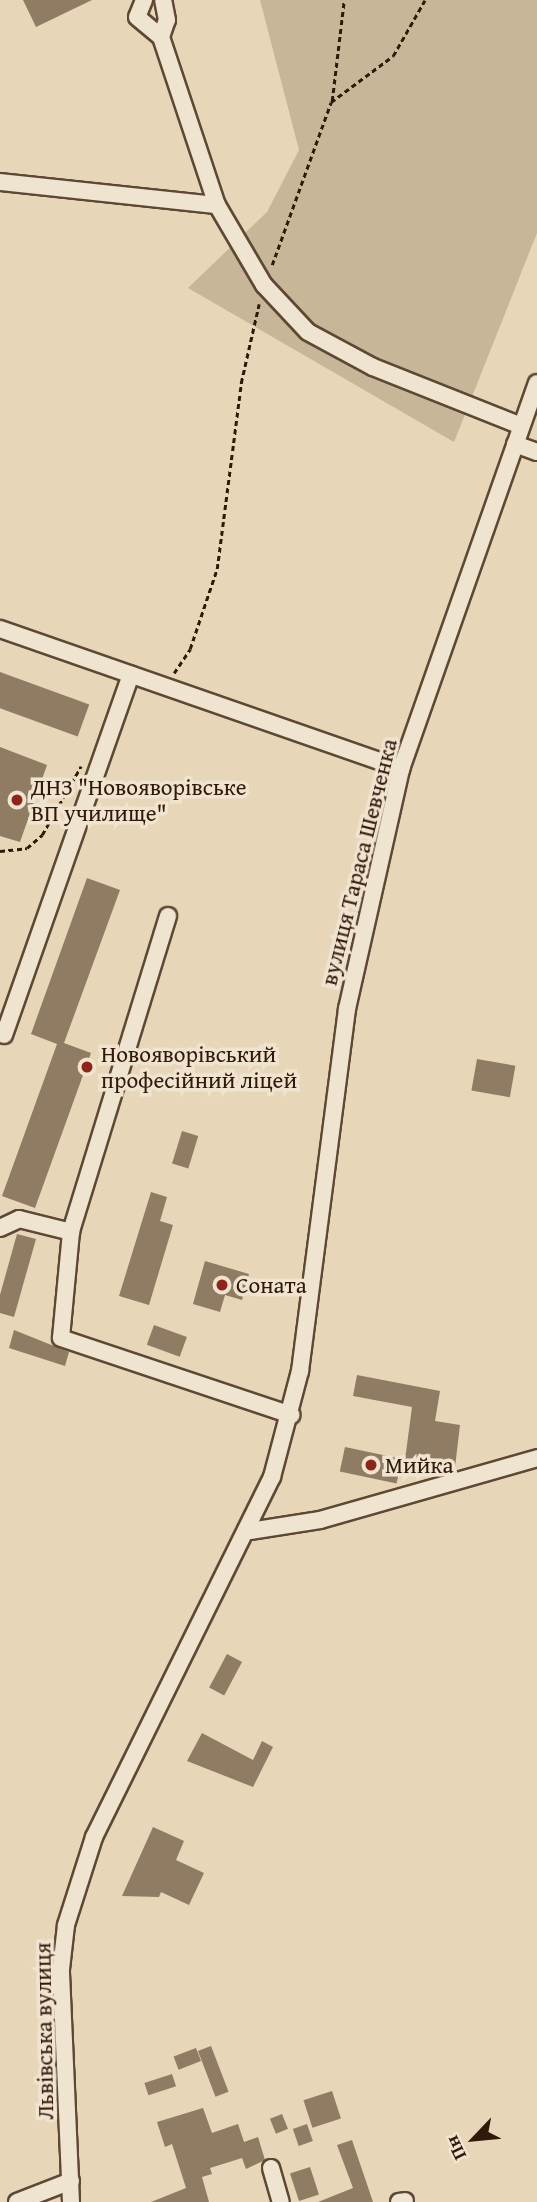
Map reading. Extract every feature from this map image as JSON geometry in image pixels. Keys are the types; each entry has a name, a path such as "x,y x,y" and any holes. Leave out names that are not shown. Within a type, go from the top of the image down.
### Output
{"street":[{"path":"144,0 137,17 161,37 217,191 216,205 264,285 334,349 521,426"},
{"path":"161,37 167,20 163,0"},
{"path":"0,182 216,205"},
{"name":"вулиця Тараса Шевченка","path":"250,1531 291,1415 300,1371 347,1009 401,769 537,383"},
{"path":"515,444 537,452"},
{"path":"0,629 401,769"},
{"path":"4,1035 131,675"},
{"path":"168,916 71,1232 61,1338 291,1415"},
{"path":"0,1228 19,1219 71,1232"},
{"path":"250,1531 320,1520 537,1458"},
{"name":"Львівська вулиця","path":"71,2202 61,1969 65,1925 94,1838 250,1531"},
{"path":"271,2168 281,2202"},
{"path":"17,2202 71,2181"}],"path":[{"path":"152,682 168,678 190,649 216,569 241,383 264,285 331,102 344,0"},
{"path":"331,102 393,56 425,0"},
{"path":"0,851 27,848 42,835 86,757"}],"shaded area":[{"path":"260,0 537,0 537,233 454,442 188,288 267,212 299,150"}],"building":[{"path":"23,0 92,0 36,27"},
{"name":"ДНЗ \"Новояворівське ВП училище\"","path":"0,672 89,704 78,736 0,708"},
{"name":"ДНЗ \"Новояворівське ВП училище\"","path":"0,747 47,765 20,842 0,836"},
{"path":"87,878 120,890 64,1043 91,1053 35,1208 2,1196 57,1044 31,1034"},
{"path":"477,1059 515,1066 510,1097 471,1091"},
{"path":"182,1131 198,1136 188,1168 172,1164"},
{"path":"151,1192 167,1197 160,1221 173,1225 149,1305 119,1296"},
{"path":"17,1234 36,1239 14,1317 0,1313 0,1295"},
{"name":"Соната","path":"205,1261 249,1274 242,1300 225,1295 220,1312 193,1304"},
{"path":"154,1325 187,1337 180,1357 147,1345"},
{"path":"14,1330 69,1352 65,1366 9,1348"},
{"path":"357,1375 440,1391 435,1421 460,1425 455,1467 405,1460 412,1407 353,1396"},
{"name":"Мийка","path":"345,1447 402,1459 397,1484 340,1471"},
{"path":"227,1654 242,1662 224,1696 209,1688"},
{"path":"202,1733 253,1760 262,1741 273,1747 253,1787 187,1761"},
{"path":"153,1827 184,1841 176,1860 204,1873 189,1905 161,1892 159,1897 122,1896"},
{"path":"211,2046 229,2092 215,2097 198,2051"},
{"path":"196,2048 201,2061 179,2070 174,2057"},
{"path":"172,2074 176,2086 148,2095 144,2083"},
{"path":"332,2091 341,2119 312,2128 303,2100"},
{"path":"203,2108 212,2133 238,2124 244,2142 258,2137 265,2160 246,2169 242,2158 210,2168 212,2174 202,2177 209,2202 151,2202 186,2188 172,2144 165,2147 157,2122"},
{"path":"282,2114 288,2129 276,2134 270,2119"},
{"path":"307,2124 313,2141 299,2146 293,2129"},
{"path":"352,2140 373,2202 318,2202 353,2188 337,2145"},
{"path":"310,2167 319,2195 299,2201 290,2173"}],"place":[{"name":"ДНЗ \"Новояворівське ВП училище\"","path":"17,800"},
{"name":"Новояворівський професійний ліцей","path":"87,1067"},
{"name":"Соната","path":"222,1285"},
{"name":"Мийка","path":"371,1465"}]}
